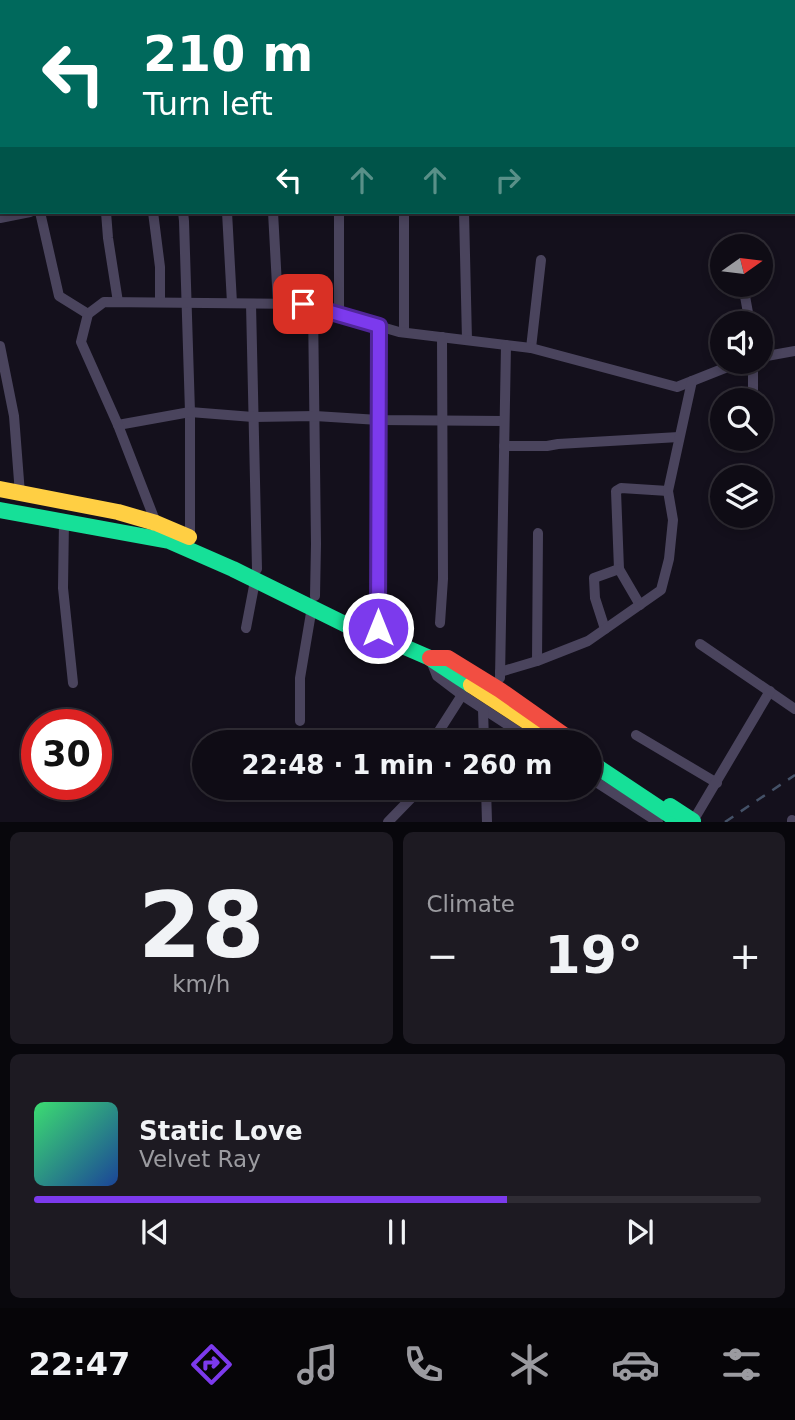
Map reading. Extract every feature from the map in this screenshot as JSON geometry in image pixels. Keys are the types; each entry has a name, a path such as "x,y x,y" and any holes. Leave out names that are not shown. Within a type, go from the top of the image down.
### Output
{"main road":[{"path":"0,489 118,512 156,523 190,538 256,575 378,628 400,645"},
{"path":"0,510 169,541 233,569 256,575"},
{"path":"314,602 371,637 400,645 435,661 540,730"},
{"path":"435,661 448,658 557,730"},
{"path":"602,762 693,821"},
{"path":"602,770 680,821"}],"street":[{"path":"0,218 20,214"},
{"path":"40,214 59,296 88,314"},
{"path":"106,214 118,302"},
{"path":"153,214 160,267 160,302"},
{"path":"183,214 190,412 190,538"},
{"path":"227,214 232,303"},
{"path":"273,214 278,304"},
{"path":"339,214 339,314"},
{"path":"404,214 404,332"},
{"path":"464,214 467,340"},
{"path":"531,348 541,260"},
{"path":"156,523 118,425 81,342 88,314 104,302 303,304 404,332 531,348 677,387 710,374"},
{"path":"246,628 256,575 251,304"},
{"path":"300,721 300,678 314,602 316,544 313,307"},
{"path":"378,628 379,326"},
{"path":"440,623 443,579 442,337"},
{"path":"0,345 14,416 20,494"},
{"path":"500,690 506,345"},
{"path":"773,355 795,351"},
{"path":"500,672 588,641 661,590 669,559 673,520 668,491 692,381"},
{"path":"118,425 190,412 253,417 504,421"},
{"path":"504,446 547,446 679,437"},
{"path":"640,605 619,569 616,491 621,488 668,491"},
{"path":"64,521 62,588 73,683"},
{"path":"537,661 538,533"},
{"path":"606,629 595,598 594,578 619,569"},
{"path":"700,644 795,709"},
{"path":"435,661 437,676 515,730"},
{"path":"693,821 769,691"},
{"path":"440,730 462,695"},
{"path":"483,709 484,730"},
{"path":"636,735 717,783"},
{"path":"602,786 651,819"},
{"path":"388,821 409,800"},
{"path":"486,800 487,821"}],"railway":[{"path":"725,822 795,775"}],"traffic: fast":[{"path":"0,510 169,541 233,569 371,637 400,645 430,658 471,685"},
{"path":"602,770 680,822"},
{"path":"670,806 693,821"}],"traffic: slow":[{"path":"0,489 118,512 156,523 189,537"},
{"path":"471,685 540,730"}],"traffic: jam":[{"path":"430,658 448,658 557,730"}],"route":[{"path":"303,304 379,326 378,628"}]}
